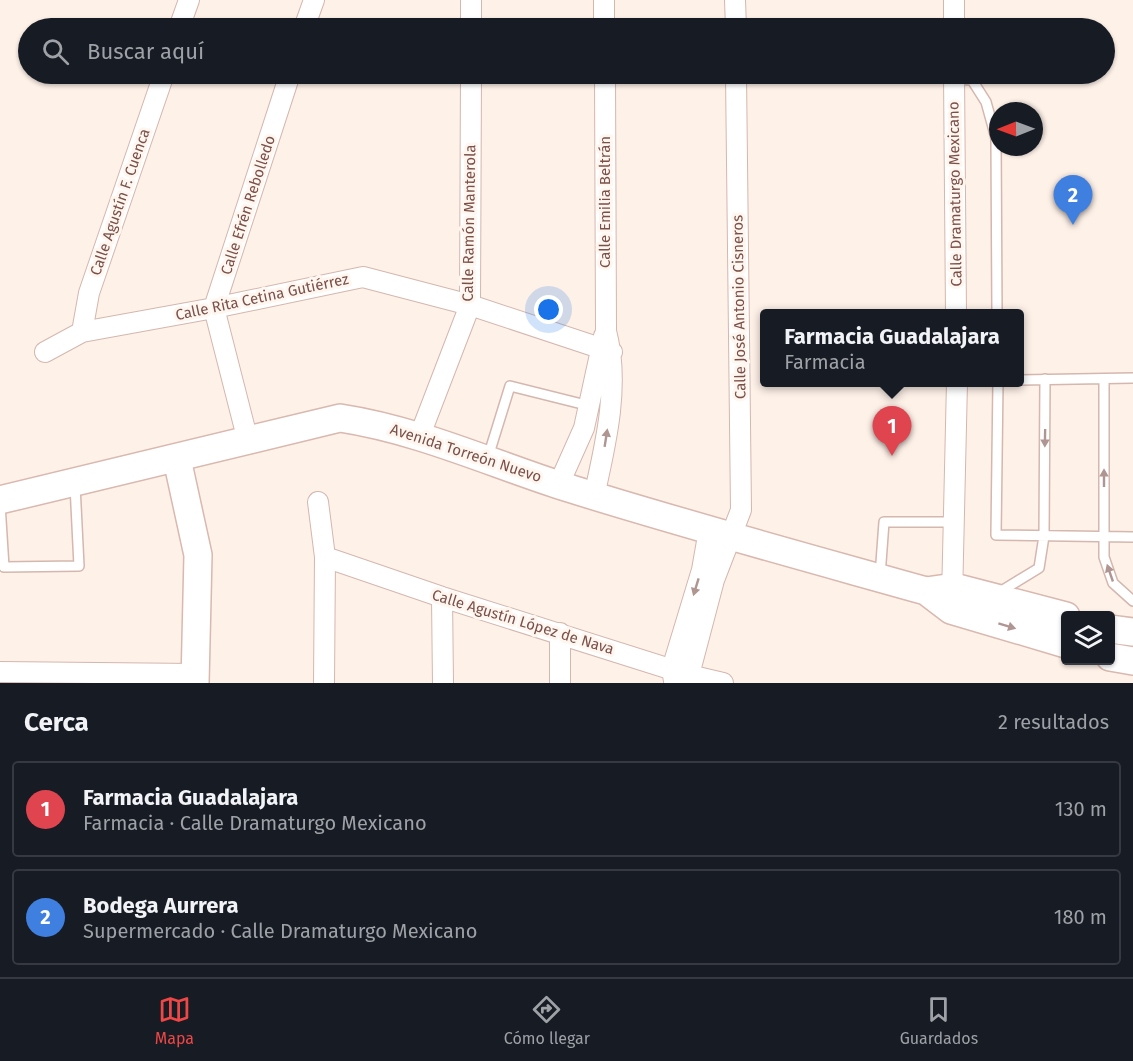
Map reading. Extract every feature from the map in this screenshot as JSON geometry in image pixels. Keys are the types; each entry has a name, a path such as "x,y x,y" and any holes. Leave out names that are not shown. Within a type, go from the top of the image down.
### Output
{"main road":[{"name":"Avenida Torreón Nuevo","path":"0,502 340,418 374,423 420,435 594,496 720,534 952,598 1061,642"},
{"path":"177,459 198,555 195,678"},
{"name":"Avenida Torreón Nuevo","path":"952,598 992,597 1061,615"},
{"path":"1115,630 1133,632"},
{"path":"1115,658 1133,661"}],"street":[{"path":"183,18 189,0"},
{"path":"308,18 314,0"},
{"path":"471,0 471,18"},
{"path":"604,0 604,18"},
{"path":"735,0 736,18"},
{"path":"954,0 954,18"},
{"name":"Calle Agustín F. Cuenca","path":"82,332 89,293 161,84"},
{"name":"Calle Efrén Rebolledo","path":"214,308 287,84"},
{"name":"Calle Ramón Manterola","path":"420,435 470,305 471,84"},
{"name":"Calle Emilia Beltrán","path":"594,496 607,436 605,84"},
{"name":"Calle José Antonio Cisneros","path":"680,678 702,570 720,534 741,510 736,84"},
{"name":"Calle Dramaturgo Mexicano","path":"954,84 956,309"},
{"name":"Calle Rita Cetina Gutiérrez","path":"45,352 82,332 214,308 363,277 606,344"},
{"path":"214,308 248,441"},
{"name":"Calle Emilia Beltrán","path":"559,484 590,406 606,344"},
{"path":"952,598 957,387"},
{"path":"318,502 325,557 324,683"},
{"name":"Calle Agustín López de Nava","path":"325,557 442,597 560,633 680,678 723,683"},
{"path":"442,597 442,683"},
{"path":"560,633 560,683"},
{"path":"0,672 195,678"}],"lane":[{"path":"975,84 986,102 996,138 997,309"},
{"path":"1104,378 1104,557 1113,583 1133,601"},
{"path":"1024,380 1133,378"},
{"path":"992,597 1039,568 1044,536 1045,379"},
{"path":"487,459 510,387 590,406"},
{"path":"998,387 996,535 1133,537"},
{"path":"0,502 3,567 79,566 75,482"},
{"path":"880,578 884,522 955,522"}],"place":[{"name":"Bodega Aurrera","path":"1073,225"},
{"name":"Farmacia Guadalajara","path":"892,456"}]}
